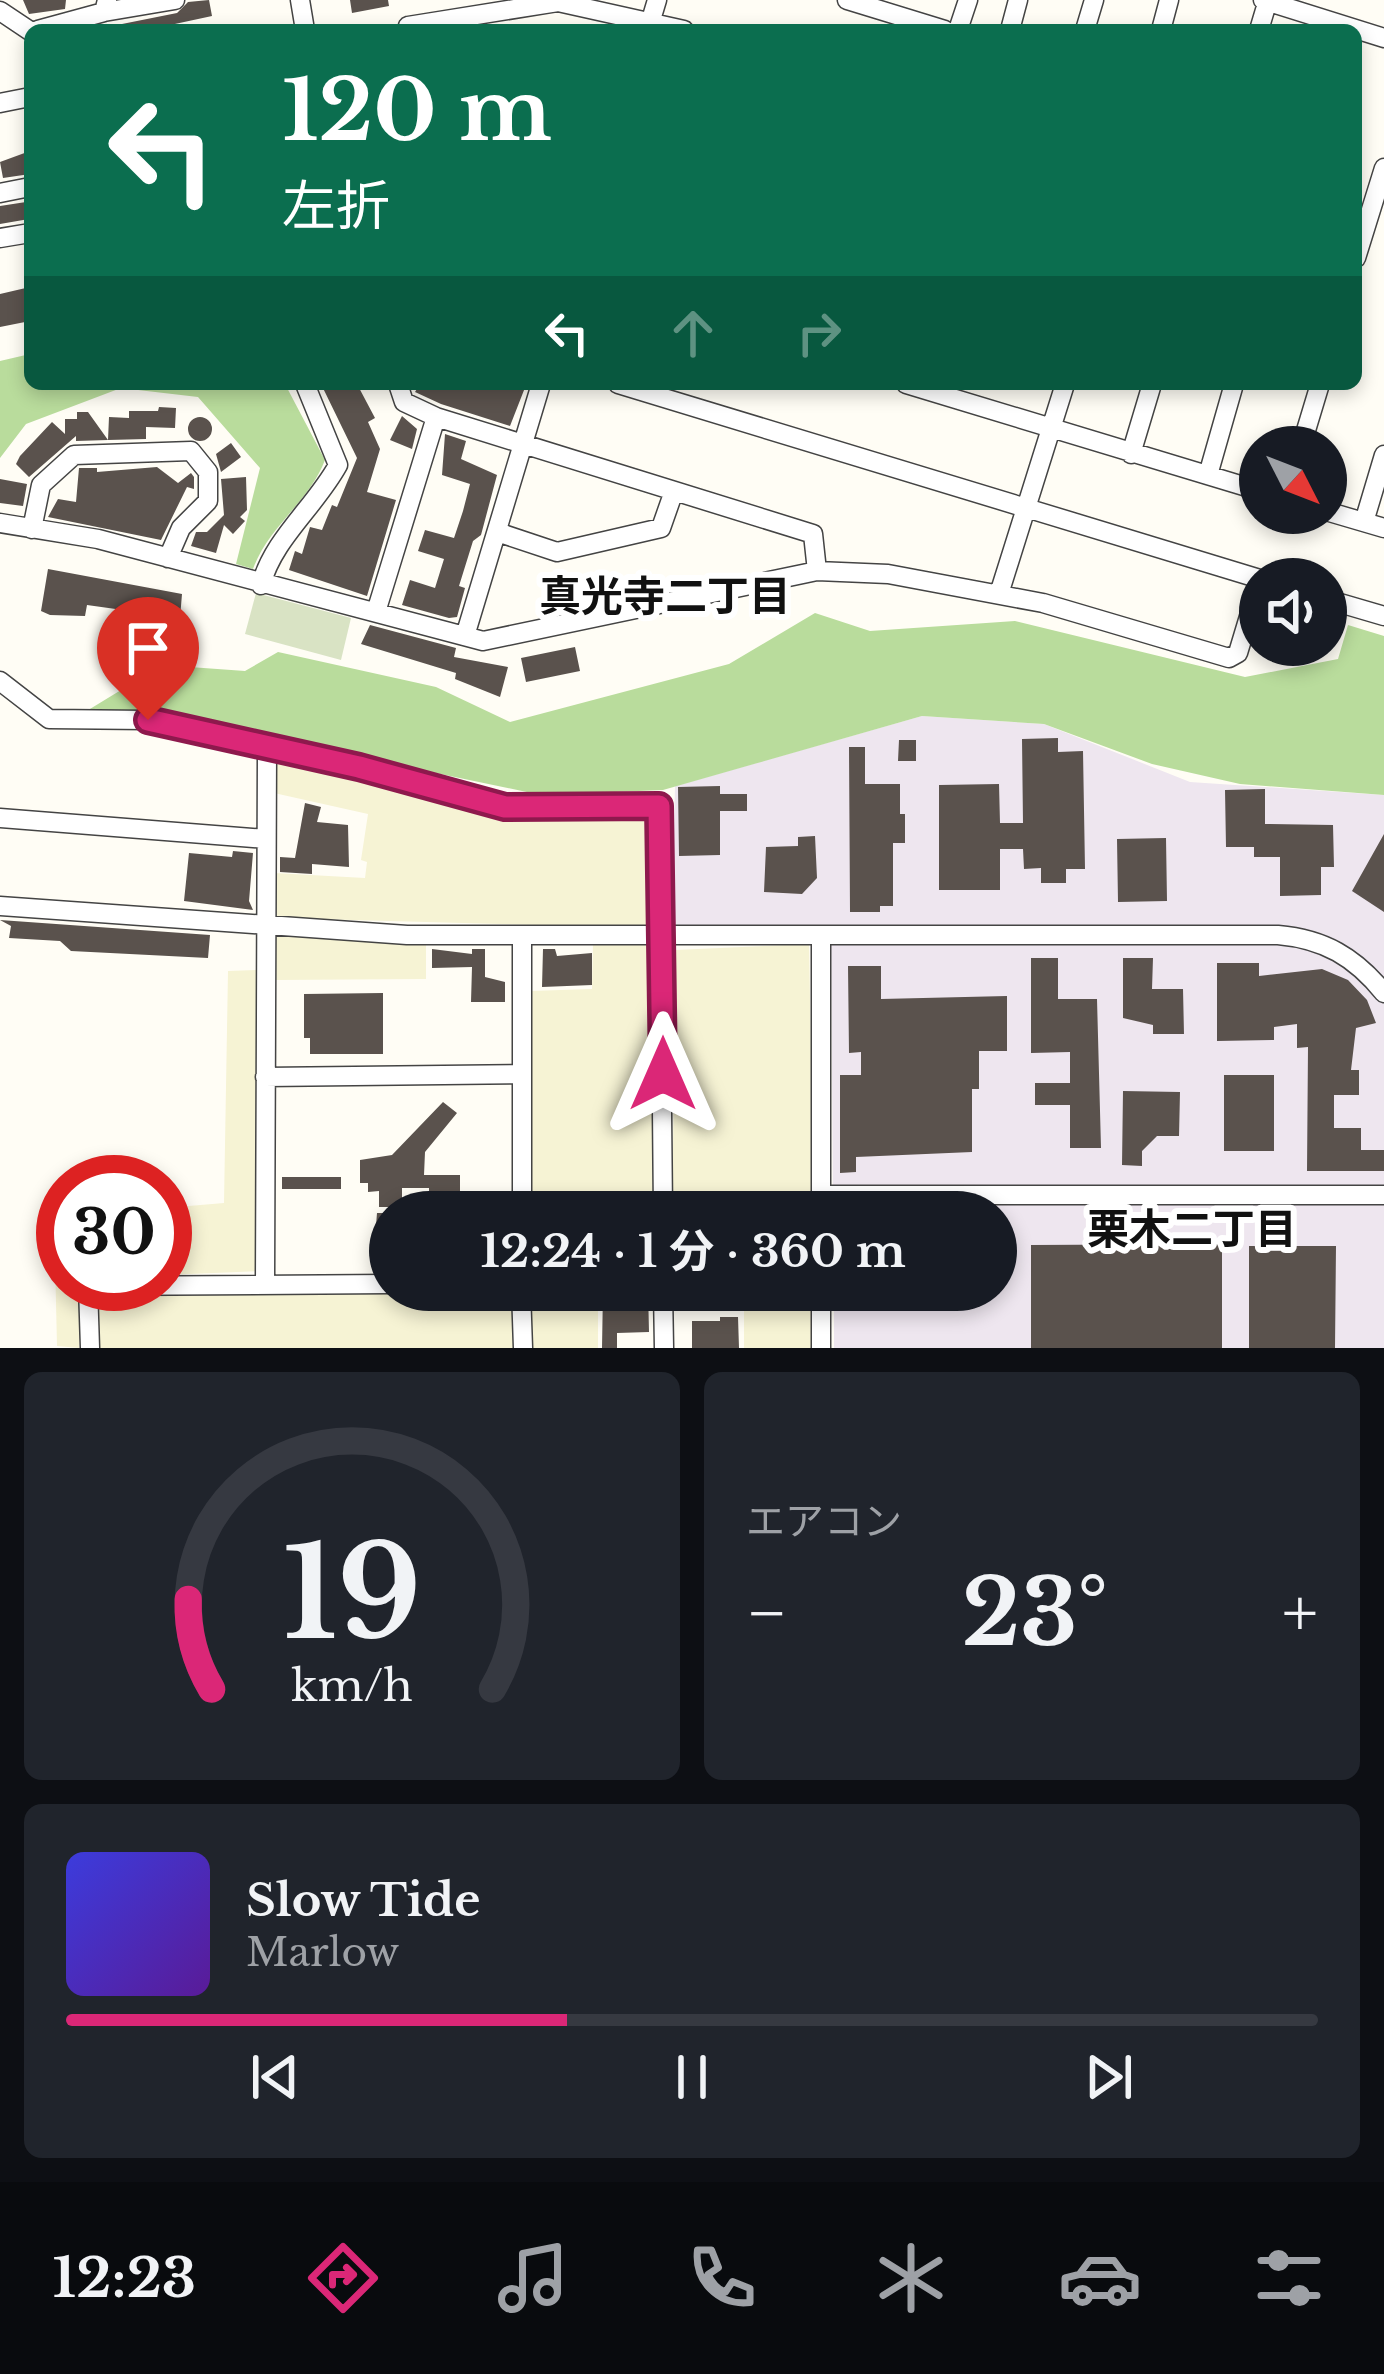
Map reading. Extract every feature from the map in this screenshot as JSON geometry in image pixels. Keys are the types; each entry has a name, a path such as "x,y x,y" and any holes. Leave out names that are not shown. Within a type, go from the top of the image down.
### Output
{"street":[{"path":"54,24 105,6 175,0"},
{"path":"848,0 926,24"},
{"path":"1266,0 1334,24"},
{"path":"417,24 500,6 558,2 646,24"},
{"path":"1362,226 1384,168"},
{"path":"261,585 268,558 317,502 338,465 307,390"},
{"path":"400,390 404,402 436,417 813,534 817,571"},
{"path":"465,636 540,390"},
{"path":"638,390 1239,574"},
{"path":"999,594 1063,390"},
{"path":"1131,454 1150,390"},
{"path":"1208,475 1232,390"},
{"path":"1307,426 1318,390"},
{"path":"972,394 1052,429 1239,485"},
{"path":"376,612 436,417"},
{"path":"32,529 41,485 74,454 190,451 208,472 208,501 181,528 168,558"},
{"path":"1364,523 1384,455"},
{"path":"496,532 557,552 640,533 661,528 674,491"},
{"path":"1347,518 1384,529"},
{"path":"0,523 168,558 483,641 817,571 888,574 999,594 1228,658 1239,650"},
{"path":"1347,605 1384,616"},
{"path":"0,681 49,719 148,720 267,751 359,767 505,807 659,806 663,1191"},
{"path":"265,1285 267,751"},
{"path":"0,818 266,839"},
{"path":"0,906 407,935 1304,938 1352,960 1384,993"},
{"path":"522,935 522,1191"},
{"path":"821,938 821,1191"},
{"path":"265,1077 522,1075"},
{"path":"1017,1201 1384,1195"},
{"path":"90,1348 88,1286 369,1284"},
{"path":"522,1311 523,1348"},
{"path":"664,1311 664,1348"},
{"path":"821,1311 821,1348"}],"shaded area":[{"path":"922,716 1044,724 1190,782 1384,795 1384,1348 834,1348 834,1311 1017,1311 1017,1191 833,1191 831,927 672,927 675,786"},
{"path":"278,759 500,815 647,814 652,817 656,922 649,928 277,918 274,873 365,878 367,862 361,860 368,814 274,793 272,765"},
{"path":"280,934 426,942 426,979 275,980 274,939"},
{"path":"593,943 651,943 656,1191 529,1191 530,991 592,989"},
{"path":"809,944 814,1191 672,1191 676,950"},
{"path":"256,970 259,1271 192,1274 192,1206 224,1203 228,971"},
{"path":"369,1291 369,1311 512,1311 513,1348 96,1348 95,1311 192,1311 192,1292"},
{"path":"56,1311 81,1311 79,1348 57,1346"},
{"path":"529,1311 598,1311 598,1348 529,1348"},
{"path":"744,1311 814,1311 814,1348 744,1348"}],"green space":[{"path":"24,355 24,390 116,390 26,424 0,458 0,361"},
{"path":"138,390 288,390 325,460 253,569 236,564 260,468 198,397"},
{"path":"256,593 351,618 341,660 245,634"},
{"path":"815,613 870,631 1015,621 1245,677 1302,666 1347,666 1348,625 1384,636 1384,795 1240,784 1152,764 1044,724 922,716 663,790 541,795 153,714 85,712 162,665 245,671 278,652 436,687 510,722 729,664"}],"building":[{"path":"23,0 66,0 65,9 29,14"},
{"path":"209,0 212,16 175,24 122,24 177,13 188,2"},
{"path":"350,0 388,0 389,6 352,13"},
{"path":"24,153 24,175 3,178 0,162"},
{"path":"24,202 24,220 0,224 0,206"},
{"path":"24,288 24,322 0,327 0,294"},
{"path":"324,390 360,390 375,418 368,422 380,449 367,492 396,500 367,596 289,570 295,551 302,554 310,527 322,530 332,505 337,507 357,458"},
{"path":"416,390 524,390 510,426"},
{"path":"159,407 176,408 175,428 146,427 146,439 108,440 109,417 129,418 129,411 158,411"},
{"path":"77,412 88,412 108,440 76,441 76,436 29,477 16,464 20,456 52,422 65,434 65,419 77,419"},
{"path":"402,416 417,429 412,449 390,440"},
{"path":"200,417 212,429 200,441 188,429"},
{"path":"445,434 466,441 461,459 497,475 481,535 473,541 459,586 465,588 457,617 449,618 402,605 410,580 435,588 444,559 418,551 425,530 454,538 470,484 442,475"},
{"path":"231,443 241,457 221,472 216,454"},
{"path":"157,467 178,483 191,473 194,477 194,489 187,487 161,540 48,517 58,499 76,502 79,468 97,468 97,472"},
{"path":"246,477 247,510 240,517 245,521 233,534 224,525 216,553 191,546 196,532 207,532 224,515 221,479"},
{"path":"0,479 27,484 23,506 0,503"},
{"path":"48,569 182,594 180,618 87,605 85,616 50,615 41,611"},
{"path":"370,625 456,648 454,657 508,667 500,697 455,679 456,673 361,644"},
{"path":"575,647 580,671 526,682 521,658"},
{"path":"1058,738 1058,752 1083,751 1085,869 1066,869 1066,883 1041,883 1041,868 1024,869 1023,849 1000,849 1000,890 939,890 939,785 999,784 1000,823 1023,823 1022,739"},
{"path":"899,740 916,740 916,761 898,761"},
{"path":"849,747 865,747 865,784 900,784 905,843 893,843 893,906 880,906 880,912 850,912"},
{"path":"720,786 720,794 747,794 747,811 720,811 720,855 679,856 678,787"},
{"path":"1265,789 1265,824 1333,825 1334,867 1321,867 1321,895 1280,896 1280,857 1254,857 1254,847 1226,847 1225,790"},
{"path":"305,803 321,807 317,822 348,825 349,867 312,864 312,874 280,872 280,857 295,858"},
{"path":"1384,834 1384,912 1352,891"},
{"path":"815,836 817,878 802,894 764,892 766,847 798,846 798,837"},
{"path":"1166,838 1167,901 1118,902 1117,839"},
{"path":"233,851 253,853 249,901 253,910 184,901 189,853 232,857"},
{"path":"0,920 210,935 208,958 71,951 60,941 9,938 11,926"},
{"path":"432,949 472,954 472,949 485,949 485,977 505,982 505,1002 471,1002 472,967 432,968"},
{"path":"543,949 555,949 557,956 592,953 592,985 542,987"},
{"path":"1031,958 1058,958 1058,999 1097,999 1101,1148 1070,1148 1070,1105 1035,1105 1035,1083 1070,1083 1070,1052 1031,1053"},
{"path":"1123,958 1153,958 1152,989 1183,989 1184,1034 1153,1034 1153,1025 1123,1018"},
{"path":"1217,963 1259,963 1259,976 1322,969 1348,980 1367,1000 1376,1023 1356,1028 1351,1070 1359,1070 1359,1095 1334,1095 1334,1128 1361,1128 1361,1150 1384,1150 1384,1171 1307,1171 1308,1047 1297,1048 1297,1024 1274,1027 1274,1040 1217,1041"},
{"path":"848,966 881,966 881,999 1007,996 1007,1051 979,1051 979,1089 972,1089 972,1152 856,1157 856,1172 840,1173 840,1075 861,1075 861,1052 849,1053"},
{"path":"383,993 383,1054 310,1054 310,1038 304,1038 304,994"},
{"path":"1224,1075 1274,1075 1274,1151 1224,1151"},
{"path":"1123,1091 1180,1092 1179,1136 1157,1136 1142,1151 1142,1166 1122,1165"},
{"path":"443,1102 457,1113 425,1152 424,1175 460,1175 460,1191 402,1188 368,1192 368,1183 360,1183 360,1160 392,1155"},
{"path":"282,1177 341,1177 341,1189 282,1189"},
{"path":"1222,1244 1222,1348 1031,1348 1031,1245"},
{"path":"1249,1246 1336,1246 1335,1348 1249,1348"},
{"path":"603,1311 648,1311 649,1332 617,1333 617,1348 602,1348"},
{"path":"720,1317 738,1317 739,1348 692,1348 692,1321 720,1321"}],"district":[{"name":"真光寺二丁目","path":"665,596"},
{"name":"栗木二丁目","path":"1192,1229"}],"route":[{"path":"148,720 267,751 359,767 505,807 659,806 663,1074"}]}
